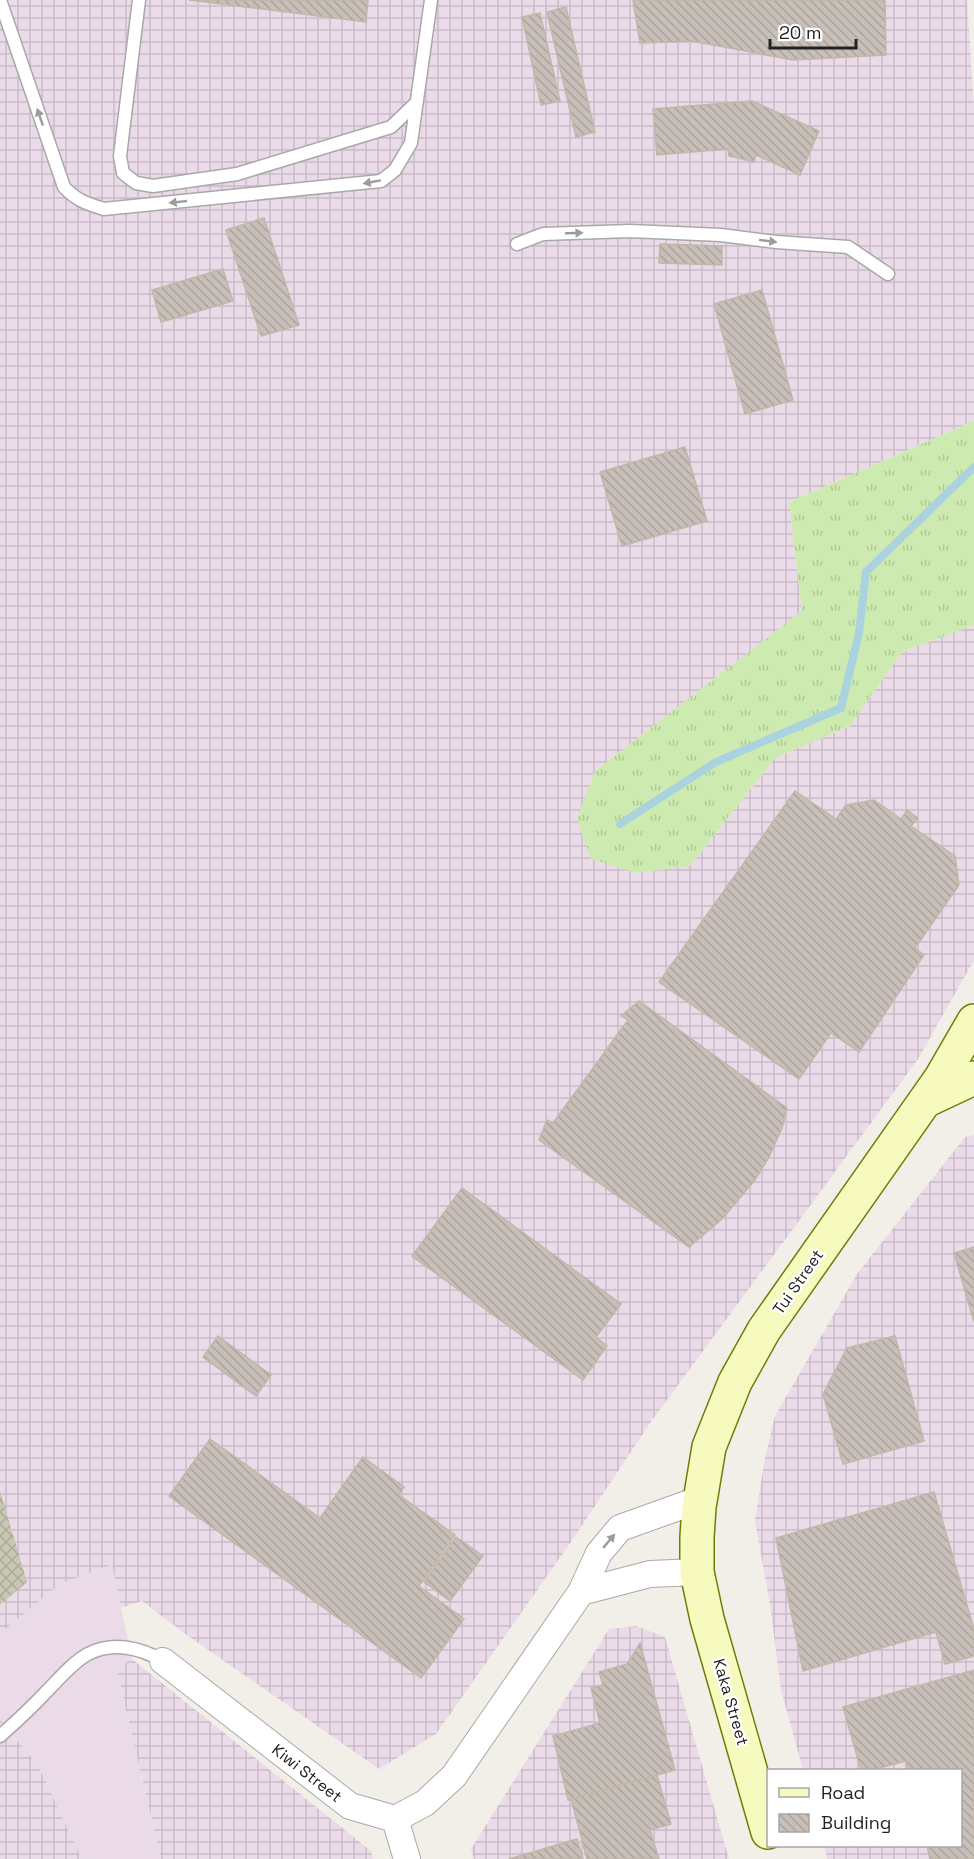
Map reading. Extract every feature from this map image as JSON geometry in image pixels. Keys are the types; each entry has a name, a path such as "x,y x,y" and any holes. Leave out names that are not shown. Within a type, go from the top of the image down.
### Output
{"main road":[{"name":"Tui Street","path":"697,1572 696,1537 709,1447 735,1382 764,1330 941,1078 974,1021"},
{"path":"925,1101 974,1078"},
{"name":"Kaka Street","path":"697,1572 707,1619 767,1829"}],"street":[{"path":"406,1859 395,1819 425,1803 454,1776 580,1592 599,1553 620,1528 701,1499"},
{"path":"580,1592 650,1574 697,1572"},
{"name":"Kiwi Street","path":"163,1661 350,1806 395,1819"}],"lane":[{"path":"0,0 64,187 73,197 86,204 104,209 381,181 395,170 411,143 431,0"},
{"path":"139,0 120,156 123,173 136,183 153,186 237,174 391,127 417,103"},
{"path":"517,244 543,234 630,231 721,235 848,247 888,274"},
{"path":"0,1736 26,1714 68,1670 88,1654 109,1648 131,1647 147,1652 163,1661"}],"shaded area":[{"path":"0,0 967,0 974,107 974,421 789,502 802,611 595,771 690,866 775,758 850,726 902,652 974,625 974,960 918,1059 650,1423 573,1539 436,1734 379,1769 184,1633 142,1601 121,1608 112,1565 60,1584 0,1634"},
{"path":"974,1135 974,1859 827,1859 824,1847 962,1847 962,1769 803,1769 781,1690 770,1604 755,1521 765,1458 775,1416 857,1274 965,1137"},
{"path":"0,1491 27,1582 0,1605"},
{"path":"112,1565 132,1659 116,1668 161,1859 82,1859 39,1767 0,1719 0,1634 60,1584"},
{"path":"636,1626 665,1637 729,1859 474,1859 471,1849 609,1629"},
{"path":"132,1659 371,1851 373,1859 161,1859 116,1667"},
{"path":"0,1719 39,1767 82,1859 0,1859"}],"green space":[{"path":"974,421 974,625 902,652 850,726 775,758 690,866 637,873 591,859 577,819 595,771 802,611 789,502"}],"building":[{"path":"189,0 368,0 366,22"},
{"path":"633,0 885,0 886,55 793,60 692,41 640,43"},
{"path":"566,7 595,132 576,137 547,12"},
{"path":"540,13 560,101 541,105 522,17"},
{"path":"752,101 819,131 800,175 756,155 754,162 729,156 728,149 657,155 653,109"},
{"path":"264,218 299,325 261,336 226,230"},
{"path":"660,244 722,246 722,265 659,263"},
{"path":"223,269 233,301 161,322 152,290"},
{"path":"762,290 793,400 745,414 714,304"},
{"path":"685,447 707,521 622,546 600,472"},
{"path":"795,791 836,819 846,805 874,800 901,819 907,810 918,818 911,826 955,856 959,885 915,948 924,955 859,1052 831,1033 799,1079 659,982"},
{"path":"639,1001 787,1108 782,1128 769,1157 755,1180 722,1219 689,1247 539,1140 547,1120 553,1123 628,1020 621,1016"},
{"path":"462,1188 621,1304 596,1337 607,1346 583,1380 412,1256"},
{"path":"974,1247 974,1322 954,1253"},
{"path":"218,1336 271,1375 256,1396 203,1357"},
{"path":"895,1336 924,1441 843,1464 823,1394 847,1348"},
{"path":"210,1439 320,1518 363,1457 404,1487 399,1495 455,1535 419,1586 464,1619 421,1678 169,1496"},
{"path":"934,1492 974,1629 974,1656 945,1664 936,1632 803,1671 776,1538"},
{"path":"456,1537 483,1556 450,1601 424,1582"},
{"path":"640,1643 675,1770 568,1800 553,1736 600,1723 591,1688 603,1685 599,1672 627,1664"},
{"path":"974,1670 974,1859 930,1859 927,1847 962,1847 962,1769 908,1769 906,1761 876,1769 861,1769 843,1707"},
{"path":"657,1775 671,1824 650,1830 659,1859 587,1859 571,1799"},
{"path":"577,1839 583,1859 509,1859"}],"waterway":[{"path":"620,824 716,762 841,708 859,633 866,572 974,467"}]}
